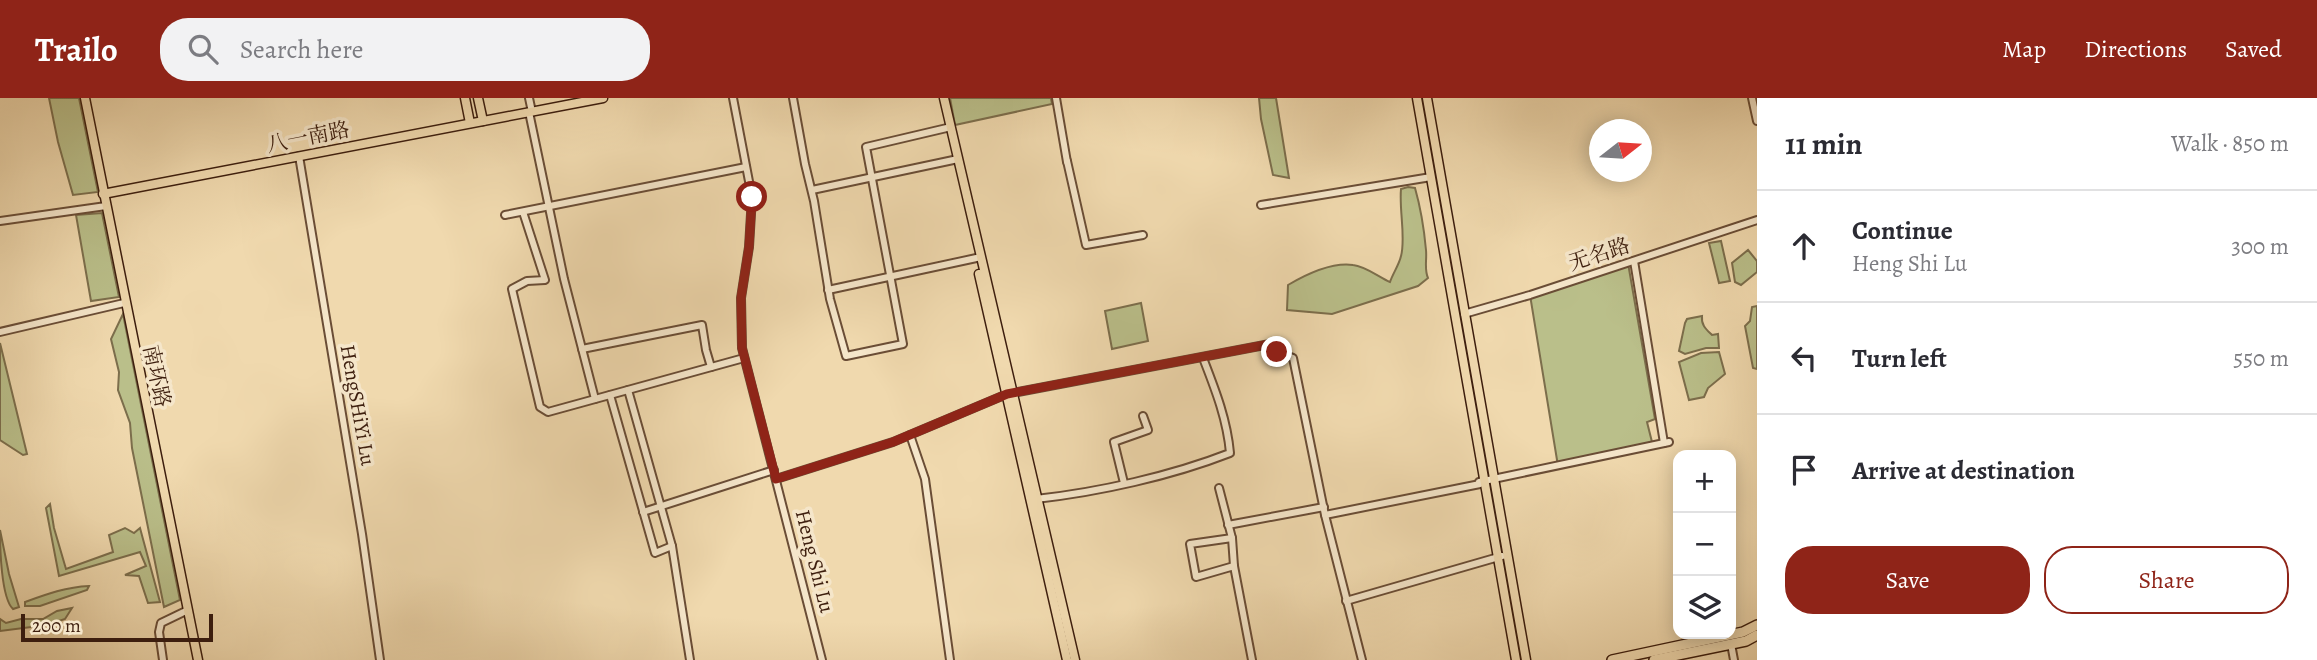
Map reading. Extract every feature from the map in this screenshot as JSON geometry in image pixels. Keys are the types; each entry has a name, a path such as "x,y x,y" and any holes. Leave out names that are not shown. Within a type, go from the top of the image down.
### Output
{"highway":[{"path":"1612,660 1744,632 1757,625"},
{"path":"1654,660 1731,644 1757,635"}],"main road":[{"name":"南环路","path":"85,98 124,303 198,660"},
{"path":"464,98 470,122"},
{"path":"478,98 483,119"},
{"name":"八一南路","path":"531,111 586,98"},
{"name":"八一南路","path":"103,192 603,98"},
{"path":"942,98 1034,499 1067,660"},
{"path":"1417,98 1457,316 1494,479 1526,660"},
{"path":"1427,98 1481,482 1498,557 1516,660"},
{"name":"八一南路","path":"103,192 470,122"},
{"path":"1034,499 1075,660"}],"street":[{"path":"529,98 548,207 595,399"},
{"name":"Heng Shi Lu","path":"733,98 752,197 749,247 741,298 742,348 822,660"},
{"path":"793,98 812,190 828,290 846,356 904,344 866,147 949,128"},
{"path":"1056,98 1086,245 1143,235"},
{"path":"1752,98 1757,121"},
{"name":"HengSHiYi Lu","path":"299,156 362,534 380,660"},
{"path":"812,190 956,159"},
{"path":"505,215 746,167"},
{"path":"1261,205 1431,177"},
{"path":"0,221 106,206"},
{"path":"523,212 545,280 527,281 512,289 540,407 548,412 744,358"},
{"name":"无名路","path":"1457,316 1757,220"},
{"path":"828,290 979,258"},
{"path":"1228,525 1324,511 1481,482 1667,443 1634,261"},
{"path":"0,332 124,303"},
{"path":"582,349 702,325 711,367"},
{"path":"776,479 910,435 1010,393 1270,344 1277,352 1293,358 1324,511 1362,660"},
{"path":"1034,499 1124,483 1230,453 1228,431 1219,399 1203,358"},
{"path":"628,390 672,545 690,660"},
{"path":"610,395 655,553 672,545"},
{"path":"1124,483 1114,442 1148,430 1143,416"},
{"path":"910,435 925,479 950,660"},
{"path":"643,512 774,470"},
{"path":"1219,488 1231,538 1252,660"},
{"path":"1231,538 1190,544 1196,577 1234,566"},
{"path":"1346,601 1507,554"},
{"path":"163,660 160,623 188,610"},
{"path":"1731,644 1734,660"}],"green space":[{"path":"49,98 79,98 98,192 73,195"},
{"path":"950,98 1051,98 1052,104 955,125"},
{"path":"1259,98 1276,98 1289,178 1273,175"},
{"path":"1415,188 1419,203 1428,278 1418,286 1332,314 1287,310 1288,285 1328,267 1358,266 1390,282 1402,249 1401,189"},
{"path":"102,213 119,297 91,301 76,215"},
{"path":"1721,241 1730,281 1719,283 1709,243"},
{"path":"1748,250 1757,261 1757,272 1741,285 1735,282 1732,263"},
{"path":"1628,263 1655,419 1647,422 1653,446 1558,466 1530,295"},
{"path":"1141,303 1148,341 1112,349 1105,311"},
{"path":"1757,306 1757,369 1753,368 1745,326 1750,321 1752,307"},
{"path":"123,314 180,600 164,607 132,448 130,423 118,390 119,372 111,339"},
{"path":"1702,316 1706,329 1712,335 1718,334 1719,348 1706,348 1685,354 1679,351 1687,319"},
{"path":"0,343 27,454 23,455 0,440"},
{"path":"1719,352 1725,374 1708,388 1704,397 1689,400 1679,362 1701,353"},
{"path":"50,504 66,569 113,552 109,535 125,528 134,533 140,528 160,602 148,603 139,576 125,575 146,566 140,552 59,576 46,508"},
{"path":"0,530 19,607 13,609 4,584"},
{"path":"89,586 87,590 40,606 25,606 25,602 49,594"},
{"path":"72,608 65,619 47,625 0,631 0,619 6,623 21,619 43,619 57,611"}],"route":[{"path":"752,197 749,247 741,298 742,348 776,479 893,442 1007,394 1270,344 1277,352"}]}
